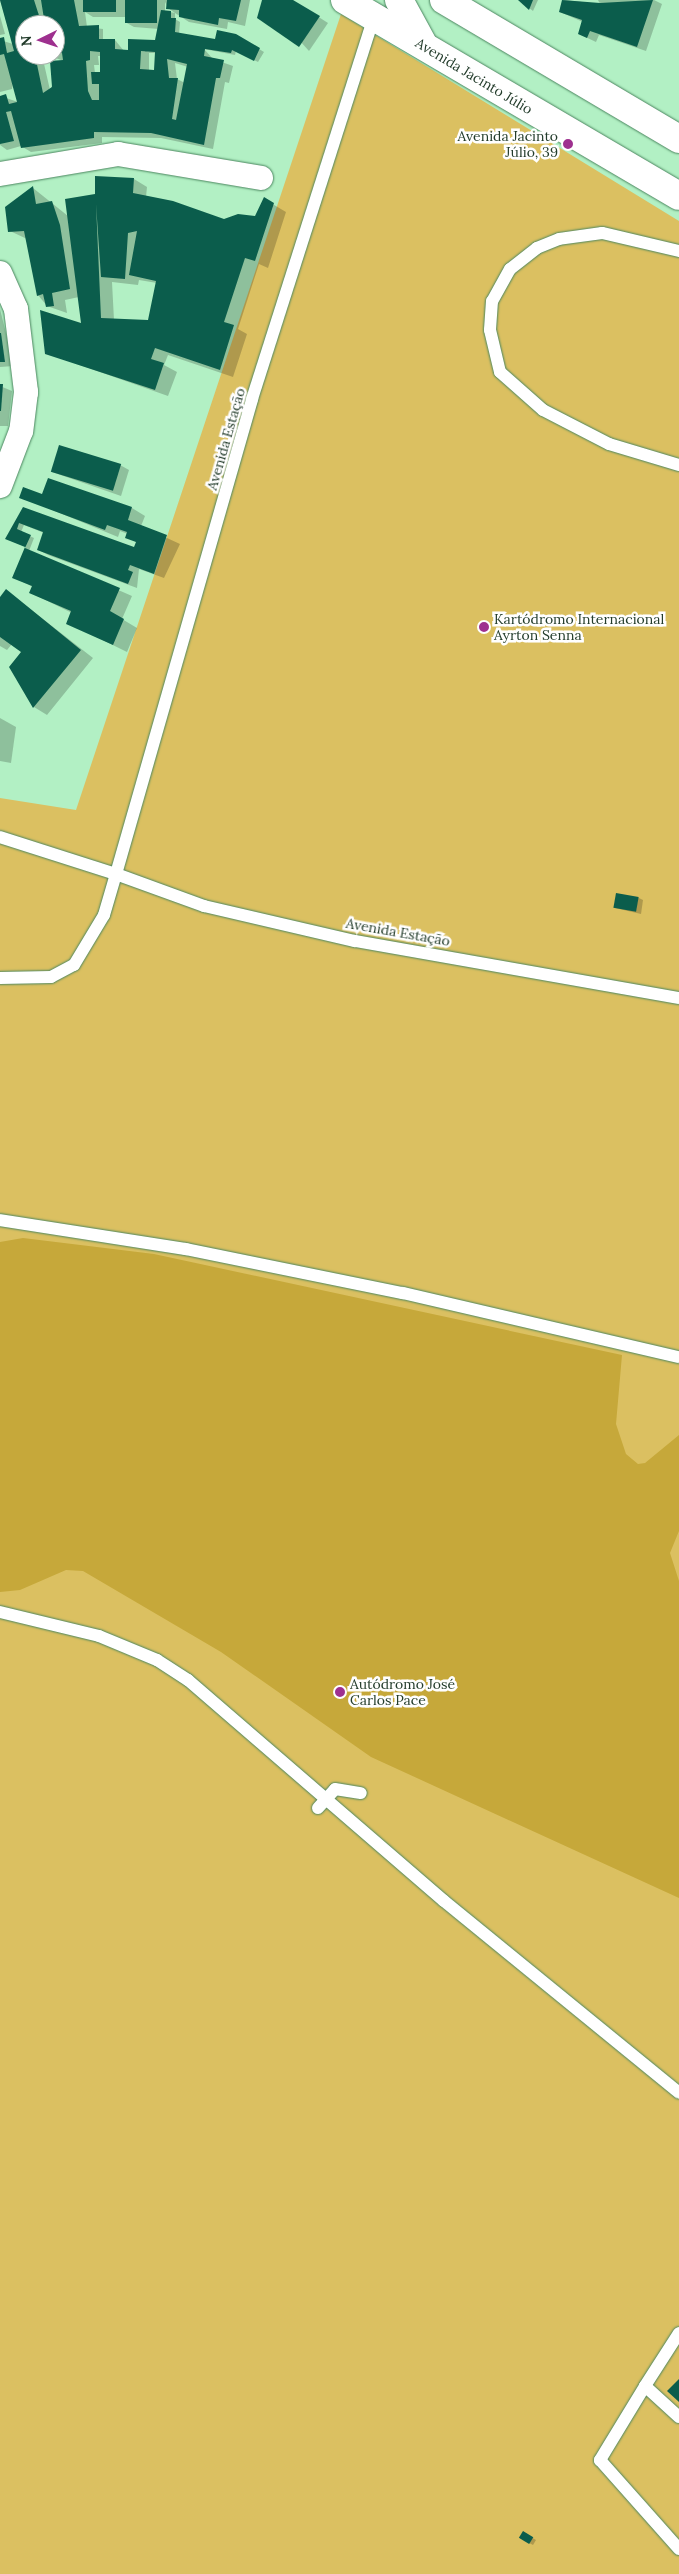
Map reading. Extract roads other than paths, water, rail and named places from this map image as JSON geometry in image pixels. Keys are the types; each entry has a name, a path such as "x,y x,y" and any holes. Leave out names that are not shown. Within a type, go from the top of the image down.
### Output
{"street":[{"name":"Avenida Jacinto Júlio","path":"345,0 679,196"},
{"path":"399,0 424,45"},
{"path":"453,3 679,139"},
{"path":"0,174 118,154 262,178"},
{"path":"0,273 16,309 26,392 21,431 0,486"}],"lane":[{"name":"Avenida Estação","path":"116,874 252,399 374,16"},
{"path":"679,251 602,233 559,238 537,248 510,269 492,301 490,330 500,372 543,410 609,444 679,465"},
{"name":"Avenida Estação","path":"0,836 116,874 204,906 355,941 679,998"},
{"path":"0,978 51,976 74,965 104,915 116,874"},
{"path":"0,1220 290,1270 679,1356"},
{"path":"0,1612 99,1636 158,1660 322,1803 679,2093"},
{"path":"322,1803 338,1788 361,1793"},
{"path":"679,2333 600,2460 679,2550"},
{"path":"645,2386 679,2417"}],"place":[{"name":"Avenida Jacinto Júlio, 39","path":"568,144"},
{"name":"Kartódromo Internacional Ayrton Senna","path":"484,627"},
{"name":"Autódromo José Carlos Pace","path":"340,1692"}]}
